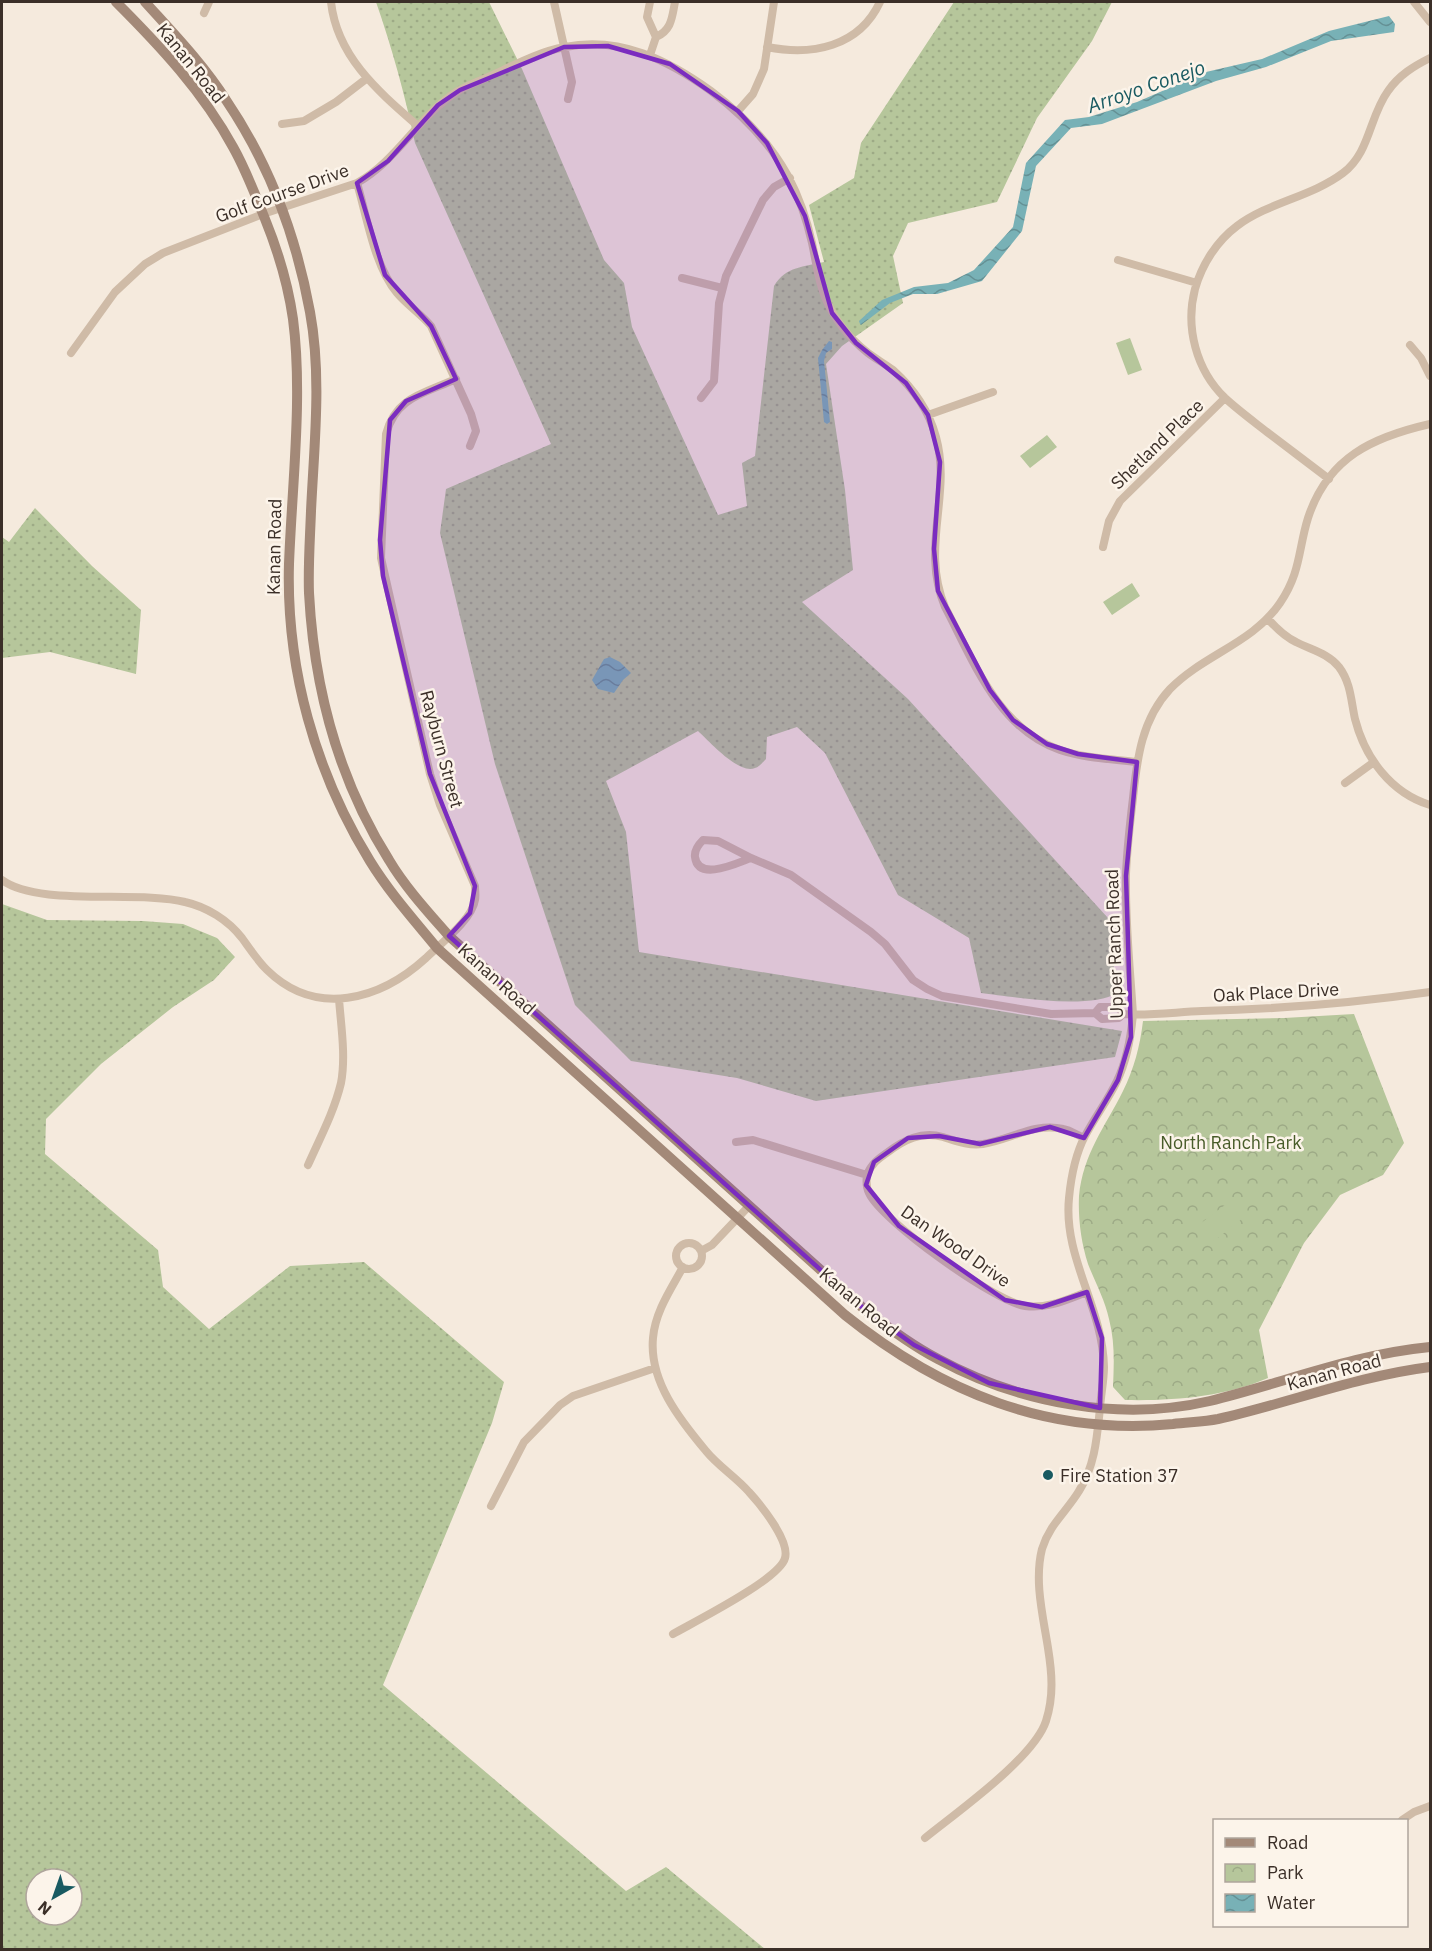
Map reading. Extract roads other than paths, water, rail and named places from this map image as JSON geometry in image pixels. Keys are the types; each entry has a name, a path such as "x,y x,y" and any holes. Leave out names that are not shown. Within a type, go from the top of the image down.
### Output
{"main road":[{"name":"Kanan Road","path":"116,2 173,62 233,146 249,177 277,249 293,319 296,364 289,595 293,647 302,700 322,765 350,826 392,893 437,948 845,1315 875,1339 926,1372 971,1393 1048,1417 1099,1425 1136,1427 1215,1419 1396,1372 1431,1367"},
{"name":"Kanan Road","path":"145,2 187,49 225,98 266,167 283,208 294,242 311,315 315,362 309,592 321,694 350,786 366,819 389,861 448,936 863,1308 896,1334 938,1360 989,1383 1048,1400 1100,1408 1127,1410 1157,1408 1207,1401 1396,1351 1431,1347"}],"street":[{"path":"204,13 209,2"},
{"path":"331,2 333,16 342,39 366,79 418,126"},
{"path":"554,2 572,82 568,99"},
{"path":"650,2 647,17 656,37 650,55"},
{"path":"656,37 663,34 670,26 675,2"},
{"path":"738,111 753,94 764,69 774,2"},
{"path":"767,47 789,51 808,51 841,41 857,32 874,14 880,2"},
{"path":"1414,2 1431,22"},
{"name":"Golf Course Drive","path":"71,353 115,292 145,264 176,247 263,214 357,183 388,161 438,105 460,90 527,58 564,47 588,44 650,55 683,71 738,111 767,143 790,178 805,216 821,287 833,314 856,343 906,382 928,415 936,438 940,462 934,549 935,578 945,608 990,690 1013,720 1029,734 1047,744 1078,754 1137,762"},
{"path":"1329,479 1225,398 1213,384 1205,371 1194,342 1192,312 1197,283 1213,251 1238,225 1258,213 1326,185 1345,172 1363,148 1387,92 1414,66 1431,58"},
{"path":"282,123 304,121 336,102 366,79"},
{"path":"701,398 714,381 722,288 762,200 774,187 790,178"},
{"path":"357,183 385,275 398,294 431,326 456,379 476,431 470,446"},
{"path":"1118,260 1197,283"},
{"path":"682,278 722,288"},
{"path":"1410,345 1421,358 1431,376"},
{"name":"Rayburn Street","path":"2,880 6,884 33,891 63,895 169,899 198,905 231,926 241,936 258,961 291,989 305,994 339,999 358,996 394,982 413,970 470,913 475,900 475,886 440,805 430,774 383,576 380,540 386,434 390,420 406,401 456,379"},
{"path":"928,415 993,392"},
{"name":"Shetland Place","path":"1103,547 1109,521 1120,501 1225,398"},
{"name":"Upper Ranch Road","path":"925,1838 1019,1761 1045,1723 1053,1678 1039,1584 1040,1558 1051,1529 1078,1493 1088,1474 1099,1425 1104,1369 1102,1338 1096,1313 1072,1248 1069,1222 1071,1181 1084,1138 1118,1080 1131,1037 1133,1014 1126,876 1137,762 1148,722 1171,688 1186,675 1249,635 1268,619 1280,604 1292,583 1300,560 1308,517 1329,479 1348,457 1381,437 1431,424"},
{"path":"1268,619 1289,638 1322,654 1341,670 1350,690 1360,734 1374,762 1396,787 1431,805"},
{"path":"1346,783 1374,762"},
{"name":"Oak Place Drive","path":"751,858 710,871 703,870 696,863 694,855 697,846 703,840 718,841 791,875 885,944 913,980 942,996 1051,1014 1095,1013 1102,1019 1119,1018 1124,1014 1262,1010 1381,1000 1431,992"},
{"path":"308,1164 334,1107 341,1081 343,1059 339,999"},
{"name":"Oak Place Drive","path":"1095,1013 1100,1007 1118,1006 1124,1014"},
{"path":"736,1142 753,1140 867,1175 874,1162 908,1138 939,1136 964,1144 980,1144 1050,1127 1064,1129 1084,1138"},
{"name":"Dan Wood Drive","path":"867,1175 866,1185 869,1195 899,1226 955,1268 1005,1300 1022,1306 1042,1307 1058,1304 1087,1292"},
{"path":"701,1251 712,1245 749,1206"},
{"path":"692,1243 701,1251 702,1260 697,1266 688,1269 683,1267 676,1258 680,1246 692,1243"},
{"path":"673,1634 754,1587 778,1570 785,1558 785,1543 750,1493 707,1453 682,1420 663,1389 655,1368 653,1338 657,1317 683,1267"},
{"path":"491,1506 520,1448 560,1406 573,1396 655,1368"},
{"path":"1405,1819 1414,1812 1428,1807"}],"water":[{"path":"1389,16 1395,24 1394,32 1331,41 1266,67 1216,81 1102,124 1071,128 1036,166 1022,231 982,281 937,294 913,294 890,303 860,324 859,321 882,300 914,287 948,283 974,270 1013,227 1026,163 1065,120 1089,117 1137,102 1206,72 1262,59 1329,31"},
{"path":"829,341 832,342 832,349 826,353 824,361 830,422 827,424 824,422 818,358"},
{"path":"610,657 620,662 631,673 614,693 598,689 592,680 604,659"}],"place":[{"name":"Fire Station 37","path":"1048,1475"}],"water label":[{"name":"Arroyo Conejo","path":"1146,86"}],"park label":[{"name":"North Ranch Park","path":"1231,1142"}]}
